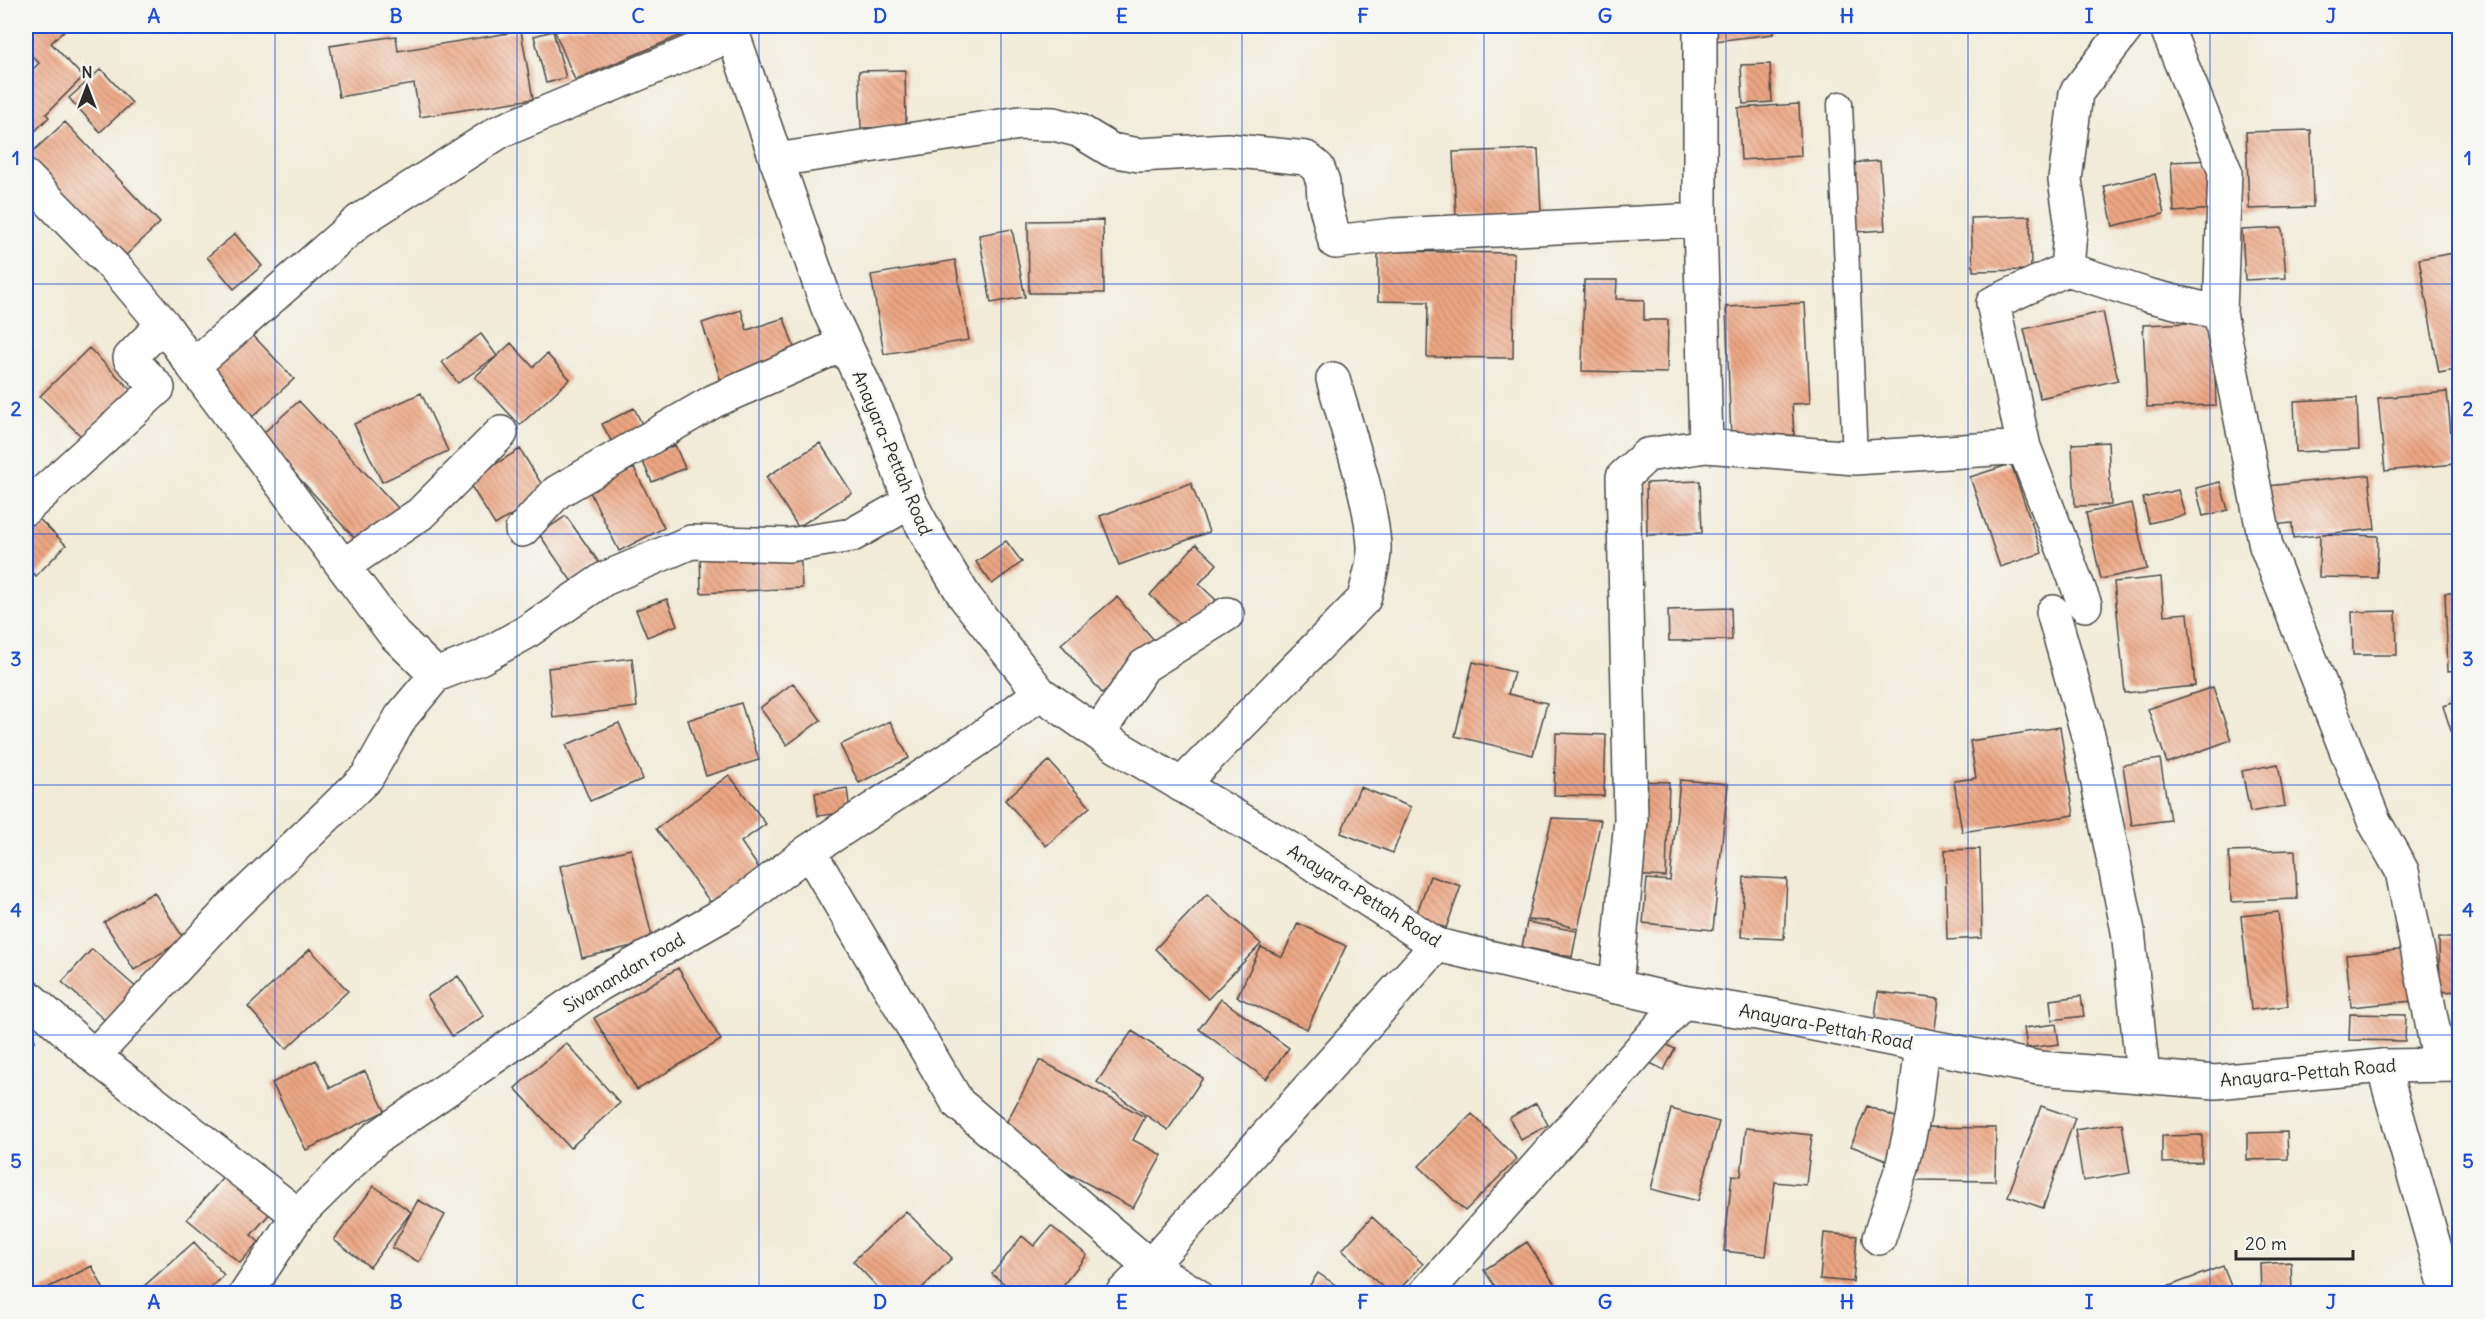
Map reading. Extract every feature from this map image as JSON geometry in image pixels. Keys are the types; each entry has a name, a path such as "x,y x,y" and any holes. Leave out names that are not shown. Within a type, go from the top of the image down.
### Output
{"street":[{"path":"1700,26 1700,220 1706,446"},
{"path":"2067,269 2071,220 2065,180 2076,93 2129,26"},
{"path":"2166,26 2225,171 2220,313 2266,546 2373,821 2402,871 2450,1065"},
{"path":"193,366 359,221 499,132 732,30"},
{"name":"Anayara-Pettah Road","path":"732,30 828,308 881,421 910,502 965,597 1040,693 1098,733 1295,852 1437,945 1682,1002 1762,1014 2039,1068 2216,1082 2383,1066 2450,1065"},
{"path":"777,160 1020,123 1054,124 1078,130 1111,150 1138,155 1227,150 1306,158 1318,168 1323,182 1324,199 1335,242 1393,235 1700,220"},
{"path":"26,177 120,273 163,324 394,634 436,675"},
{"path":"2085,604 2024,447 1993,303 2067,269 2147,295 2220,313"},
{"path":"26,508 158,388 130,358 163,324"},
{"path":"522,530 557,492 714,401 844,344"},
{"path":"1181,785 1364,599 1372,568 1374,546 1370,518 1333,379"},
{"path":"343,566 420,514 501,433"},
{"path":"1616,987 1631,819 1623,477 1647,455 1706,446 1855,458 2024,447"},
{"path":"94,1056 231,908 367,777 401,717 436,675 480,658 525,633 604,579 690,542 789,545 852,535 910,502"},
{"path":"2053,612 2089,739 2128,931 2143,1076"},
{"path":"1098,733 1144,666 1227,614"},
{"name":"Sivanandan road","path":"246,1293 298,1215 376,1138 600,984 731,910 809,851 968,746 1040,693"},
{"path":"809,851 958,1103 1150,1266 1195,1293"},
{"path":"1122,1293 1150,1266 1437,945"},
{"path":"26,995 94,1056 298,1215"},
{"path":"1425,1293 1682,1002"},
{"path":"1879,1238 1905,1158 1914,1114 1922,1045"},
{"path":"2383,1066 2448,1293"}],"lane":[{"path":"1840,104 1855,458"}],"building":[{"path":"26,26 69,26 51,43 83,77 46,114 49,117 26,140 26,76 39,63 26,50"},
{"path":"569,26 680,26 684,34 575,80 555,32"},
{"path":"1705,26 1772,26 1773,34 1707,42"},
{"path":"521,31 533,99 420,117 414,84 339,97 330,46 396,36 398,51"},
{"path":"553,31 566,78 546,83 534,36"},
{"path":"1770,64 1772,102 1743,104 1741,65"},
{"path":"101,69 132,103 100,132 69,98"},
{"path":"905,70 906,127 861,128 859,71"},
{"path":"1799,104 1801,156 1741,160 1738,108"},
{"path":"65,122 160,223 123,258 28,156"},
{"path":"2311,130 2313,207 2249,209 2246,132"},
{"path":"1538,149 1541,212 1456,216 1453,152"},
{"path":"2211,160 2214,209 2174,212 2171,162"},
{"path":"1880,161 1885,230 1855,232 1850,163"},
{"path":"2155,174 2164,214 2113,226 2104,186"},
{"path":"2030,216 2031,270 1973,271 1971,218"},
{"path":"1103,220 1104,293 1029,293 1028,221"},
{"path":"2282,228 2286,278 2245,280 2242,230"},
{"path":"1012,229 1025,297 991,303 979,235"},
{"path":"235,234 262,266 234,289 207,257"},
{"path":"1378,251 1514,253 1513,358 1427,357 1428,302 1378,301"},
{"path":"2460,252 2460,369 2439,373 2419,259"},
{"path":"955,260 969,340 884,354 871,275"},
{"path":"1584,280 1617,280 1616,299 1644,300 1644,320 1668,320 1667,373 1582,371"},
{"path":"1805,303 1810,403 1792,404 1794,435 1731,438 1726,307"},
{"path":"741,310 747,330 784,318 799,362 723,387 702,323"},
{"path":"2103,312 2118,380 2040,398 2024,329"},
{"path":"2213,322 2216,405 2147,407 2143,325"},
{"path":"248,330 294,379 250,419 205,370"},
{"path":"481,334 497,356 458,383 442,362"},
{"path":"511,343 533,367 547,354 570,379 520,425 475,377"},
{"path":"89,348 131,390 83,438 40,396"},
{"path":"2447,392 2454,464 2385,471 2378,398"},
{"path":"421,393 448,451 382,482 354,424"},
{"path":"2357,398 2359,449 2296,452 2294,401"},
{"path":"299,401 398,508 359,543 260,436"},
{"path":"634,408 645,430 614,446 602,424"},
{"path":"2108,442 2111,505 2075,506 2072,444"},
{"path":"820,443 852,493 798,527 766,477"},
{"path":"675,445 685,468 652,482 642,460"},
{"path":"520,449 547,493 495,525 468,481"},
{"path":"2011,464 2042,553 2000,567 1970,477"},
{"path":"634,468 664,528 619,551 589,490"},
{"path":"2369,475 2375,529 2322,534 2378,536 2377,578 2319,577 2320,535 2293,538 2292,523 2272,525 2268,486"},
{"path":"1700,481 1702,533 1647,535 1646,483"},
{"path":"2220,482 2228,510 2203,516 2196,488"},
{"path":"1191,483 1209,532 1119,565 1100,516"},
{"path":"2178,490 2185,515 2149,523 2143,498"},
{"path":"2132,503 2147,569 2101,579 2086,513"},
{"path":"34,514 66,545 36,576 26,567 26,523"},
{"path":"566,516 600,564 572,582 539,534"},
{"path":"1006,541 1022,562 992,584 976,562"},
{"path":"1196,544 1217,564 1199,584 1216,600 1188,631 1150,595"},
{"path":"800,545 802,588 701,593 700,550"},
{"path":"2161,577 2164,615 2188,613 2195,686 2125,693 2114,582"},
{"path":"2445,593 2460,593 2460,670 2448,671"},
{"path":"1117,597 1159,646 1102,693 1061,644"},
{"path":"667,599 677,625 647,637 636,610"},
{"path":"1731,608 1732,640 1669,641 1668,610"},
{"path":"2396,611 2397,655 2353,655 2352,612"},
{"path":"632,658 637,707 553,718 548,668"},
{"path":"1473,662 1514,672 1508,694 1547,703 1533,755 1455,736"},
{"path":"793,683 821,720 787,745 760,708"},
{"path":"2213,687 2231,740 2167,763 2148,709"},
{"path":"2460,701 2460,738 2454,740 2443,706"},
{"path":"741,703 759,760 706,776 688,720"},
{"path":"890,721 909,758 859,783 840,745"},
{"path":"619,723 643,779 590,801 566,745"},
{"path":"2060,727 2074,815 1962,832 1954,781 1976,778 1970,741"},
{"path":"1556,733 1606,735 1604,796 1554,795"},
{"path":"2160,759 2170,820 2132,825 2123,765"},
{"path":"1049,761 1090,807 1046,846 1005,800"},
{"path":"2278,764 2285,806 2250,812 2242,771"},
{"path":"729,775 766,824 741,842 759,868 711,903 656,829"},
{"path":"1680,780 1728,784 1713,930 1643,923 1647,879 1670,881"},
{"path":"1636,781 1669,782 1666,877 1632,875"},
{"path":"1360,787 1411,807 1393,853 1341,833"},
{"path":"847,788 850,812 818,816 815,793"},
{"path":"1552,818 1601,820 1578,929 1550,921 1527,920"},
{"path":"631,849 653,941 582,958 560,866"},
{"path":"1980,849 1982,938 1947,940 1945,850"},
{"path":"2295,850 2297,899 2231,902 2229,852"},
{"path":"1430,876 1461,886 1446,928 1415,918"},
{"path":"1744,877 1787,879 1784,939 1741,937"},
{"path":"154,892 184,939 134,970 104,922"},
{"path":"1207,894 1261,944 1208,999 1155,949"},
{"path":"2278,912 2288,1006 2251,1010 2241,916"},
{"path":"1527,922 1577,931 1572,957 1522,947"},
{"path":"1298,923 1346,946 1307,1029 1237,997 1261,947 1282,957"},
{"path":"2439,938 2460,938 2460,991 2440,992"},
{"path":"92,949 138,989 108,1023 62,982"},
{"path":"310,949 348,991 286,1049 248,1007"},
{"path":"2408,949 2413,1001 2351,1007 2346,955"},
{"path":"678,968 721,1040 637,1090 594,1018"},
{"path":"458,976 484,1016 452,1036 427,996"},
{"path":"1878,992 1939,999 1934,1035 1874,1028"},
{"path":"2081,996 2084,1016 2052,1020 2050,1000"},
{"path":"1221,999 1289,1048 1266,1079 1199,1029"},
{"path":"2350,1014 2406,1015 2405,1041 2349,1040"},
{"path":"2056,1024 2059,1044 2027,1048 2024,1028"},
{"path":"1132,1031 1203,1078 1168,1130 1097,1082"},
{"path":"26,1033 35,1040 26,1052"},
{"path":"1645,1033 1675,1049 1664,1070 1634,1055"},
{"path":"566,1043 620,1103 570,1148 515,1088"},
{"path":"316,1060 330,1088 365,1071 385,1111 306,1150 272,1083"},
{"path":"1040,1060 1145,1117 1133,1140 1162,1155 1133,1208 999,1136"},
{"path":"1536,1103 1548,1125 1521,1140 1509,1118"},
{"path":"1867,1106 1908,1122 1892,1162 1851,1146"},
{"path":"2041,1106 2075,1118 2043,1208 2008,1196"},
{"path":"1671,1109 1719,1122 1698,1201 1651,1189"},
{"path":"1472,1114 1517,1159 1465,1211 1419,1166"},
{"path":"2122,1123 2130,1173 2083,1181 2075,1130"},
{"path":"1916,1127 1996,1128 1995,1181 1915,1180"},
{"path":"1746,1128 1812,1135 1806,1185 1775,1182 1766,1256 1724,1251 1732,1175 1741,1176"},
{"path":"2287,1132 2288,1159 2247,1160 2247,1133"},
{"path":"2202,1135 2202,1162 2162,1163 2162,1136"},
{"path":"227,1173 272,1211 251,1235 259,1242 240,1263 187,1219"},
{"path":"374,1186 411,1212 370,1267 334,1240"},
{"path":"418,1200 445,1215 419,1262 392,1248"},
{"path":"906,1211 952,1258 916,1294 884,1294 853,1261"},
{"path":"1372,1217 1423,1264 1395,1294 1390,1294 1342,1250"},
{"path":"1051,1226 1087,1255 1056,1294 1018,1294 992,1274 1022,1236 1034,1246"},
{"path":"1824,1233 1857,1236 1853,1282 1820,1279"},
{"path":"194,1242 224,1275 203,1294 135,1294"},
{"path":"1527,1242 1561,1294 1500,1294 1484,1270"},
{"path":"2291,1262 2292,1294 2261,1294 2260,1264"},
{"path":"92,1266 106,1294 35,1294"},
{"path":"2223,1266 2234,1294 2170,1294 2167,1287"},
{"path":"1318,1273 1349,1294 1304,1294"}]}
